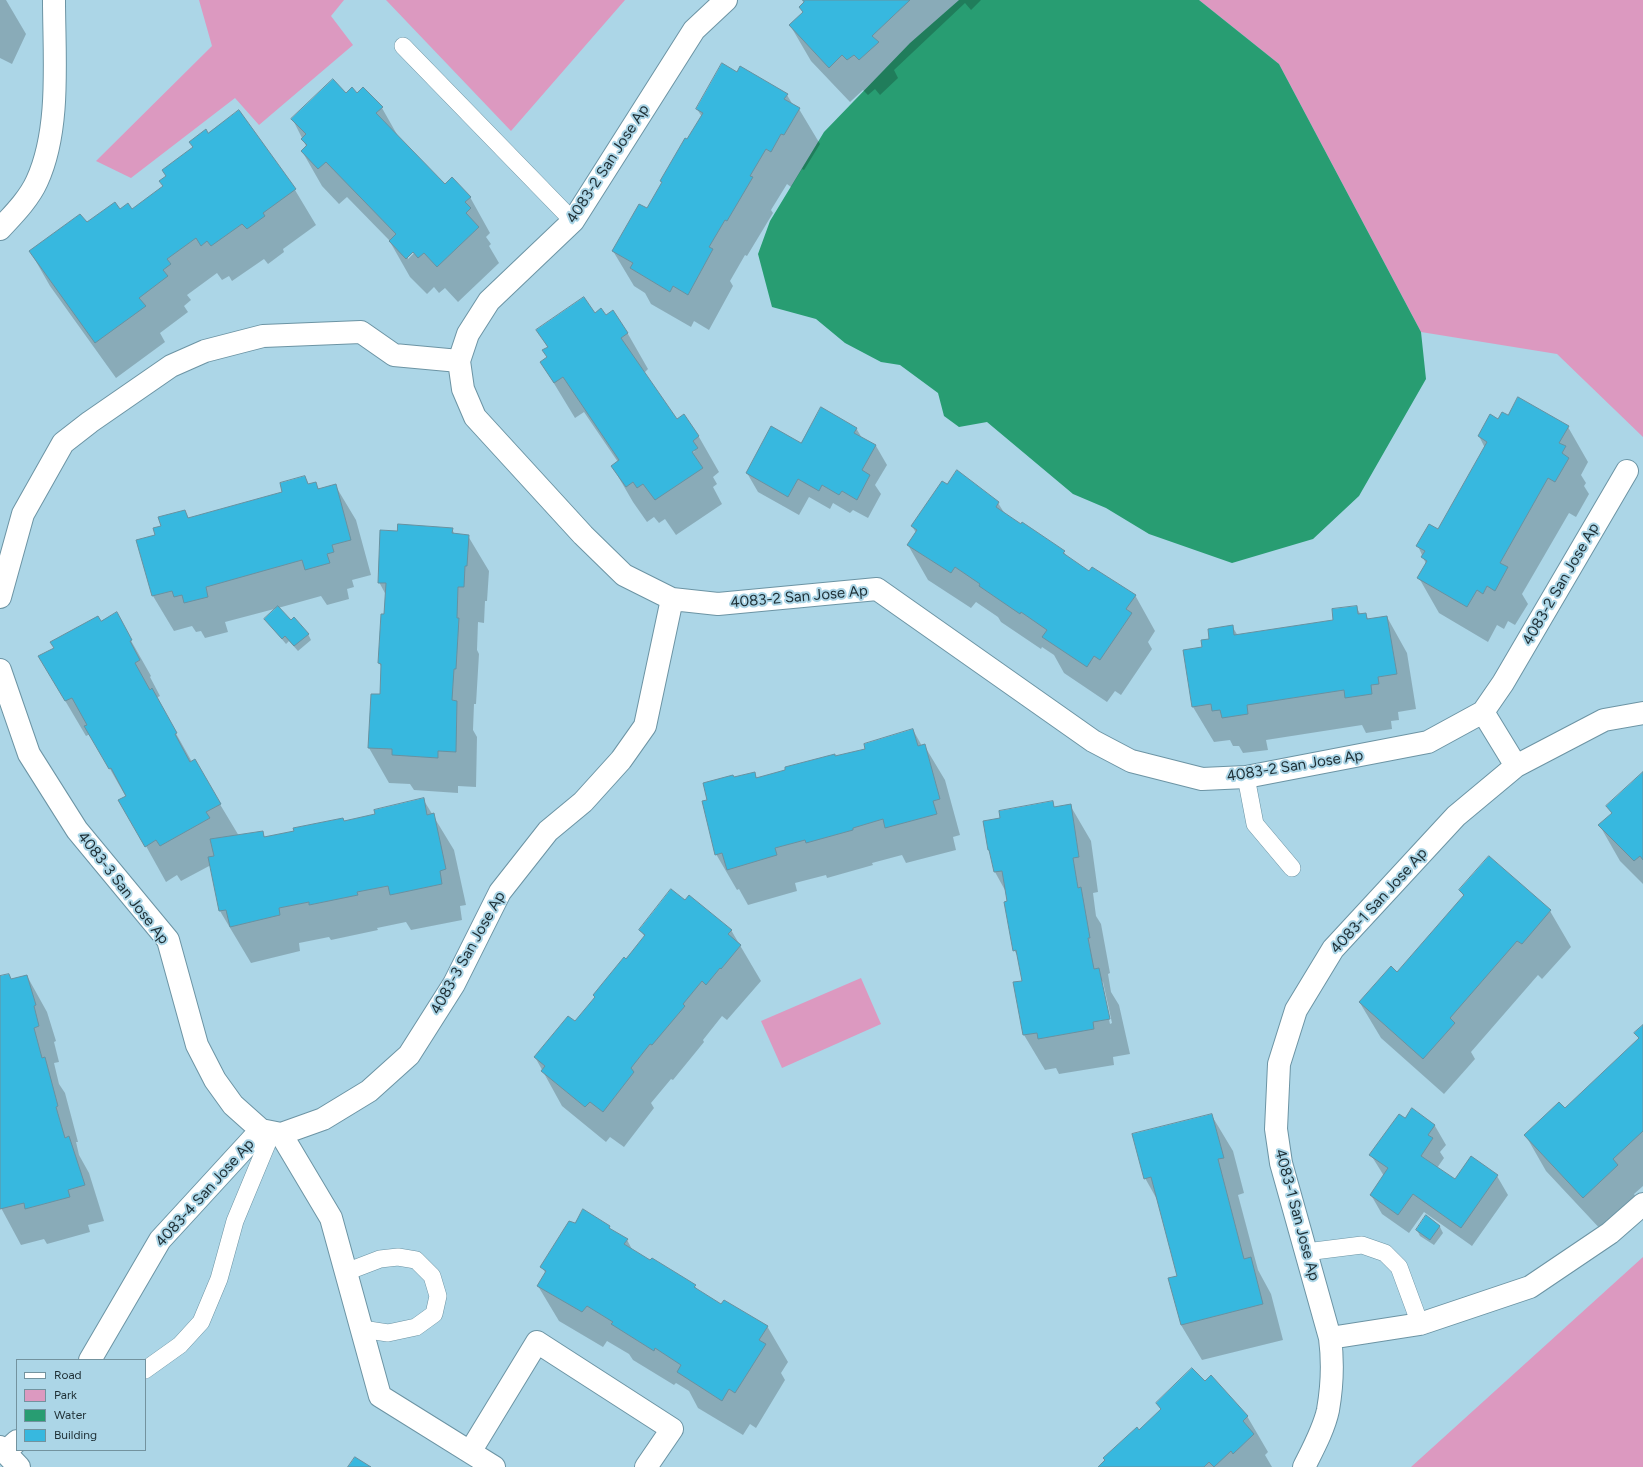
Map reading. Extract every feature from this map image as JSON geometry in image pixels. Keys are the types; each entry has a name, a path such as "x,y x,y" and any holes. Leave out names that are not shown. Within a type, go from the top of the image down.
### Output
{"street":[{"path":"0,229 18,210 37,181 48,151 54,106 54,0"},
{"name":"4083-2 San Jose Ap","path":"726,0 694,30 573,221 489,301 468,334 459,361 463,389 475,417 583,535 624,575 672,599 718,604 877,589 1093,741 1131,761 1202,779 1246,777 1428,742 1483,712 1503,683 1627,471"},
{"path":"0,597 23,514 63,443 90,422 171,366 205,351 263,336 360,332 394,355 459,361"},
{"name":"4083-3 San Jose Ap","path":"0,670 29,754 77,830 168,940 197,1044 215,1080 233,1105 271,1132 323,1119 369,1091 409,1055 454,984 500,892 548,831 583,802 621,760 645,726 672,599"},
{"path":"1483,712 1516,766"},
{"name":"4083-1 San Jose Ap","path":"1304,1467 1315,1446 1328,1410 1332,1357 1330,1338 1282,1163 1276,1129 1279,1064 1296,1010 1333,949 1456,816 1516,766 1604,720 1643,713"},
{"path":"271,1132 331,1218 380,1396 494,1467"},
{"name":"4083-4 San Jose Ap","path":"91,1359 160,1240 271,1132"},
{"path":"1330,1338 1420,1324 1530,1287 1610,1233 1643,1204"},
{"path":"470,1452 537,1342 672,1429 646,1467"}],"lane":[{"path":"403,46 573,221"},
{"path":"1246,777 1255,824 1292,868"},
{"path":"146,1369 180,1345 201,1322 220,1279 235,1221 271,1132"},
{"path":"1306,1252 1362,1245 1385,1253 1399,1267 1420,1324"},
{"path":"346,1272 380,1259 398,1257 416,1260 432,1276 438,1296 434,1314 416,1327 388,1333 362,1329"}],"green space":[{"path":"199,0 344,0 331,16 353,45 259,125 235,98 131,178 96,161 212,46"},
{"path":"386,0 625,0 511,131"},
{"path":"1199,0 1643,0 1643,437 1557,354 1421,332 1279,64"},
{"path":"861,978 881,1024 782,1068 761,1021"},
{"path":"1643,1257 1643,1467 1411,1467"}],"water":[{"path":"959,0 1199,0 1279,64 1421,332 1426,379 1359,496 1313,539 1232,563 1149,534 1106,508 1073,494 987,422 959,427 944,416 938,393 900,365 881,362 845,343 816,319 772,307 758,254 770,221 824,132 910,43"}],"building":[{"path":"803,0 910,0 872,36 879,42 859,60 854,55 847,60 842,55 829,68 789,25 803,12 799,7 804,2"},
{"path":"722,63 737,72 740,66 788,94 784,99 800,108 784,135 781,134 771,152 766,149 750,176 753,177 727,221 725,220 709,247 713,249 688,295 673,286 670,292 630,268 633,263 612,251 639,204 647,208 662,182 660,181 685,138 687,139 703,113 696,109"},
{"path":"333,79 346,93 352,87 357,93 363,87 383,107 376,113 445,184 452,177 471,197 465,202 471,208 466,213 479,227 437,267 424,253 418,258 413,252 406,259 389,241 396,234 326,162 318,169 301,151 307,145 301,139 306,134 291,119"},
{"path":"239,110 296,189 263,213 265,216 247,229 242,224 211,246 207,241 201,246 196,238 167,259 171,264 163,270 168,276 139,298 146,306 95,343 29,251 80,214 87,222 115,202 120,209 128,203 132,209 163,186 159,181 166,176 162,170 193,147 189,142 206,129 208,133"},
{"path":"584,297 595,313 601,308 606,315 613,310 628,333 621,338 677,419 684,414 699,436 693,441 698,448 692,452 703,468 655,500 643,484 637,488 633,482 626,487 611,466 619,460 563,377 554,383 540,362 547,357 542,350 548,347 536,330"},
{"path":"1518,397 1569,426 1559,443 1566,446 1562,453 1569,458 1555,482 1548,478 1500,563 1508,567 1495,591 1487,586 1483,594 1477,590 1467,607 1417,578 1427,561 1421,557 1425,551 1416,546 1429,524 1438,529 1487,442 1478,436 1490,414 1498,419 1502,412 1508,415"},
{"path":"821,407 857,428 854,433 876,445 862,470 870,475 857,500 842,491 839,495 822,485 819,491 798,479 788,497 746,473 771,426 801,443"},
{"path":"957,470 999,502 996,507 1021,524 1022,522 1065,551 1063,553 1089,571 1092,567 1136,595 1126,609 1132,613 1100,660 1094,656 1087,667 1042,637 1047,630 1021,612 1020,614 979,586 980,584 955,567 951,573 907,545 917,530 911,526 942,481 947,484"},
{"path":"305,476 308,484 316,482 318,489 336,484 351,540 332,545 334,552 327,554 330,563 305,570 302,560 206,587 208,597 184,603 182,595 174,597 172,591 152,596 136,540 155,535 153,528 161,526 158,517 185,510 188,518 282,492 280,483"},
{"path":"398,524 453,528 452,533 469,535 464,587 458,587 457,618 459,618 456,669 454,669 452,700 457,701 456,752 438,751 438,758 392,755 392,749 368,748 371,694 380,694 381,664 378,663 381,614 384,614 386,583 378,583 380,530 397,531"},
{"path":"278,606 291,620 294,617 309,634 294,646 285,636 282,639 264,619"},
{"path":"1357,606 1358,614 1366,613 1367,619 1387,616 1397,674 1378,677 1379,684 1371,685 1372,694 1345,698 1344,690 1247,705 1248,714 1222,718 1220,710 1212,711 1211,704 1192,707 1183,650 1202,647 1201,640 1209,639 1208,629 1233,625 1234,635 1333,620 1332,609"},
{"path":"117,612 132,640 130,641 140,660 135,663 150,690 152,688 177,733 175,734 190,762 195,759 221,804 206,812 210,818 160,846 156,840 145,847 118,800 126,796 111,768 109,769 84,726 87,725 72,698 65,701 38,656 54,648 50,642 98,616 101,621"},
{"path":"913,729 918,746 925,744 940,799 933,801 937,814 885,828 883,819 853,828 853,830 806,843 805,840 775,848 777,855 727,870 722,853 715,855 702,801 707,800 703,783 733,775 734,777 755,772 756,778 785,770 785,767 835,754 835,756 865,749 864,744"},
{"path":"1643,772 1643,860 1640,856 1634,861 1598,825 1612,813 1606,806"},
{"path":"424,798 427,815 434,813 446,869 440,871 442,884 390,895 388,886 357,892 358,895 309,905 309,902 279,908 280,915 230,927 226,910 219,911 208,857 214,856 210,839 263,831 264,837 294,831 293,828 343,818 344,821 375,814 374,810"},
{"path":"1053,801 1054,807 1071,804 1079,857 1073,858 1078,888 1081,887 1094,969 1099,968 1110,1019 1093,1022 1094,1029 1038,1039 1037,1033 1023,1035 1013,982 1022,981 1016,950 1013,951 1004,902 1007,901 1002,871 994,872 988,850 983,821 1000,818 999,811"},
{"path":"1489,856 1551,910 1522,944 1517,941 1450,1018 1455,1023 1423,1059 1359,1002 1391,966 1397,972 1464,895 1459,890"},
{"path":"671,889 685,900 689,895 732,930 728,934 741,945 706,985 702,981 683,1004 685,1006 652,1045 650,1044 631,1068 634,1072 603,1112 590,1102 585,1107 541,1071 545,1066 534,1057 568,1016 575,1021 595,997 593,995 624,957 626,959 645,935 639,930"},
{"path":"9,974 11,979 27,975 36,1005 34,1006 39,1026 34,1028 42,1058 45,1057 58,1106 56,1107 65,1138 69,1136 85,1185 68,1190 70,1197 25,1209 24,1203 0,1209 0,976"},
{"path":"1643,1025 1643,1131 1613,1159 1618,1165 1583,1198 1524,1135 1559,1102 1565,1108 1639,1038 1634,1033"},
{"path":"1412,1108 1435,1125 1428,1135 1433,1138 1421,1156 1455,1179 1471,1156 1498,1175 1461,1228 1413,1194 1398,1215 1370,1195 1388,1168 1369,1155 1399,1114 1405,1118"},
{"path":"1212,1114 1224,1158 1218,1159 1244,1259 1251,1257 1263,1304 1181,1325 1168,1278 1177,1276 1151,1177 1144,1179 1132,1134"},
{"path":"583,1209 610,1226 609,1228 628,1239 624,1244 650,1260 652,1258 696,1285 694,1287 721,1304 724,1300 768,1326 759,1340 766,1344 735,1393 729,1389 722,1401 677,1372 681,1365 655,1348 654,1351 611,1324 613,1322 587,1306 582,1312 537,1286 546,1271 540,1267 569,1221 575,1223"},
{"path":"1426,1215 1440,1226 1430,1240 1416,1230"},
{"path":"1192,1368 1205,1381 1211,1375 1248,1416 1243,1421 1254,1434 1233,1454 1231,1451 1214,1467 1209,1462 1204,1467 1098,1467 1105,1460 1103,1458 1137,1427 1139,1430 1161,1409 1156,1403"},
{"path":"355,1457 371,1467 348,1467"}]}
